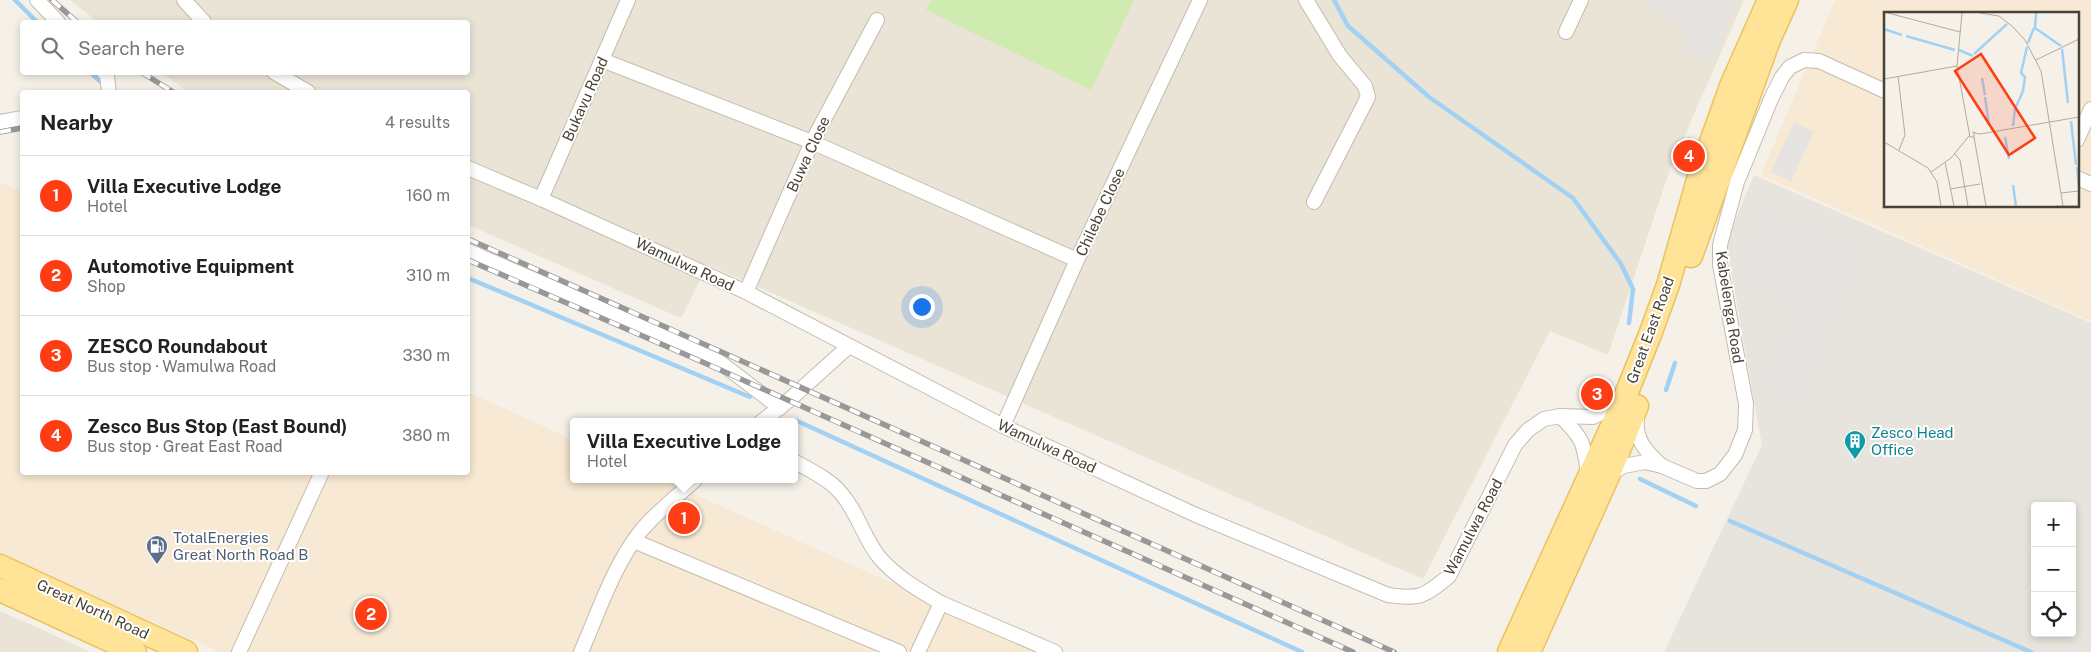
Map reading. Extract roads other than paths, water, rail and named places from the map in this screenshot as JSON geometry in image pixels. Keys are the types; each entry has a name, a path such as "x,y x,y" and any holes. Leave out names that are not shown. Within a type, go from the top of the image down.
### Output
{"main road":[{"name":"Great East Road","path":"1631,402 1668,285 1700,173 1731,86 1769,0"},
{"name":"Great East Road","path":"1509,652 1585,504 1631,402 1752,84 1787,0"},
{"name":"Great East Road","path":"1529,652 1585,504"},
{"name":"Great North Road","path":"0,566 186,652"},
{"name":"Great North Road","path":"0,590 135,652"}],"street":[{"path":"37,0 56,20"},
{"path":"184,0 202,20"},
{"name":"Bukavu Road","path":"541,198 628,0"},
{"name":"Chilebe Close","path":"1003,426 1077,260 1200,0"},
{"path":"1306,0 1340,56 1365,86 1368,97 1314,202"},
{"path":"1566,32 1582,0"},
{"name":"Buwa Close","path":"746,292 812,142 878,20"},
{"path":"602,60 812,142 1077,260"},
{"name":"Kabelenga Road","path":"1598,475 1637,462 1662,466 1696,481 1706,481 1720,474 1736,455 1745,430 1746,404 1720,265 1720,245 1737,182 1771,99 1782,76 1790,67 1804,60 1818,61 1884,91"},
{"path":"106,75 109,90"},
{"path":"279,75 305,90"},
{"path":"2078,138 2091,109"},
{"path":"0,122 20,118"},
{"name":"Wamulwa Road","path":"470,169 541,198 746,292 1003,426 1196,515 1388,594 1419,597 1432,590 1449,576 1515,445 1534,424 1544,419 1560,416 1593,417 1631,402"},
{"path":"2078,178 2091,184"},
{"path":"470,252 713,356 780,408"},
{"path":"767,418 848,346"},
{"name":"Kabelenga Road","path":"1631,402 1638,436 1644,450 1662,466"},
{"path":"1560,416 1583,442 1598,475"},
{"path":"798,464 838,490 861,524 878,556 905,581 941,603 1055,652"},
{"path":"239,652 321,475"},
{"path":"581,652 624,558 634,541 651,520 692,483"},
{"path":"634,541 899,652"},
{"path":"918,652 941,603"}],"waterway":[{"path":"15,0 35,20"},
{"path":"1334,0 1348,26 1429,97 1573,198 1621,264 1633,289 1629,323"},
{"path":"93,75 101,82"},
{"path":"470,279 750,397"},
{"path":"1666,390 1675,363"},
{"path":"798,421 1302,652"},
{"path":"1640,479 1696,506"},
{"path":"1730,521 2031,652"}],"railway":[{"path":"52,0 75,20"},
{"path":"146,75 170,90"},
{"path":"0,132 20,128"},
{"path":"470,240 1394,652"},
{"path":"470,261 698,360 1353,652"}],"place":[{"name":"Zesco Bus Stop (East Bound)","path":"1689,156"},
{"name":"ZESCO Roundabout","path":"1597,394"},
{"name":"Zesco Head Office","path":"1855,460"},
{"name":"Villa Executive Lodge","path":"684,518"},
{"name":"TotalEnergies Great North Road B","path":"157,565"},
{"name":"Automotive Equipment","path":"371,614"}]}
